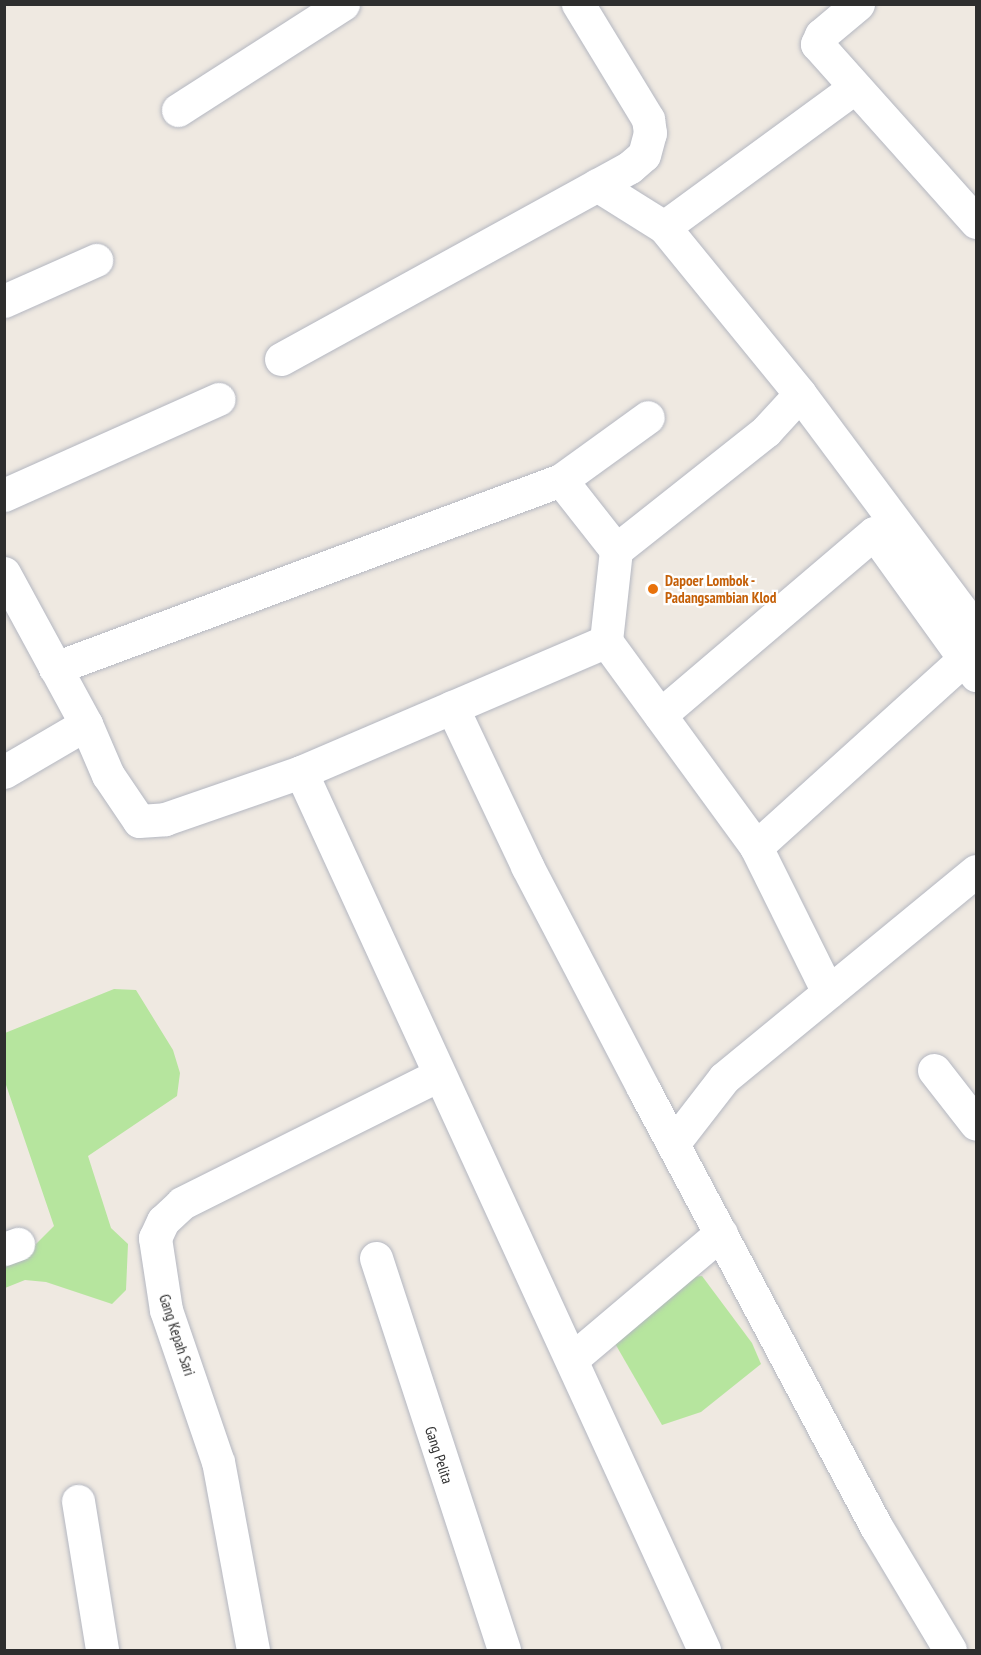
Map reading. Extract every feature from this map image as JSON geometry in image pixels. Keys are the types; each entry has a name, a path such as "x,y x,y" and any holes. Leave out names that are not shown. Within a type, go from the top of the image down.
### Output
{"street":[{"path":"178,110 343,4"},
{"path":"281,359 597,185 644,155 650,133 648,119 578,4"},
{"path":"858,4 817,41 854,88 976,222"},
{"path":"664,227 854,88"},
{"path":"597,185 664,227 800,394 972,655"},
{"path":"4,301 96,260"},
{"path":"616,550 766,431 800,394"},
{"path":"4,495 219,399"},
{"path":"56,668 561,480 648,417"},
{"path":"561,480 616,550 606,641 756,847 828,992"},
{"path":"660,715 874,533 972,655"},
{"path":"4,573 86,724 108,776 139,821 165,819 301,772 606,641"},
{"path":"756,847 972,655"},
{"path":"452,707 527,866 673,1144 877,1528 950,1650"},
{"path":"4,772 86,724"},
{"path":"301,772 704,1650"},
{"path":"673,1144 724,1078 976,871"},
{"path":"934,1070 976,1124"},
{"name":"Gang Kepah Sari","path":"253,1650 218,1462 166,1310 155,1238 163,1221 182,1203 440,1075"},
{"path":"572,1359 721,1233"},
{"name":"Gang Pelita","path":"376,1258 504,1650"},
{"path":"78,1501 102,1650"}],"green space":[{"path":"114,989 136,990 173,1050 180,1073 177,1096 88,1156 111,1228 128,1244 126,1290 112,1304 46,1282 25,1280 5,1288 5,1264 28,1252 54,1226 5,1082 5,1033"},
{"path":"702,1276 752,1343 761,1364 701,1412 662,1425 613,1340 692,1277"}],"place":[{"name":"Dapoer Lombok - Padangsambian Klod","path":"653,589"}]}
